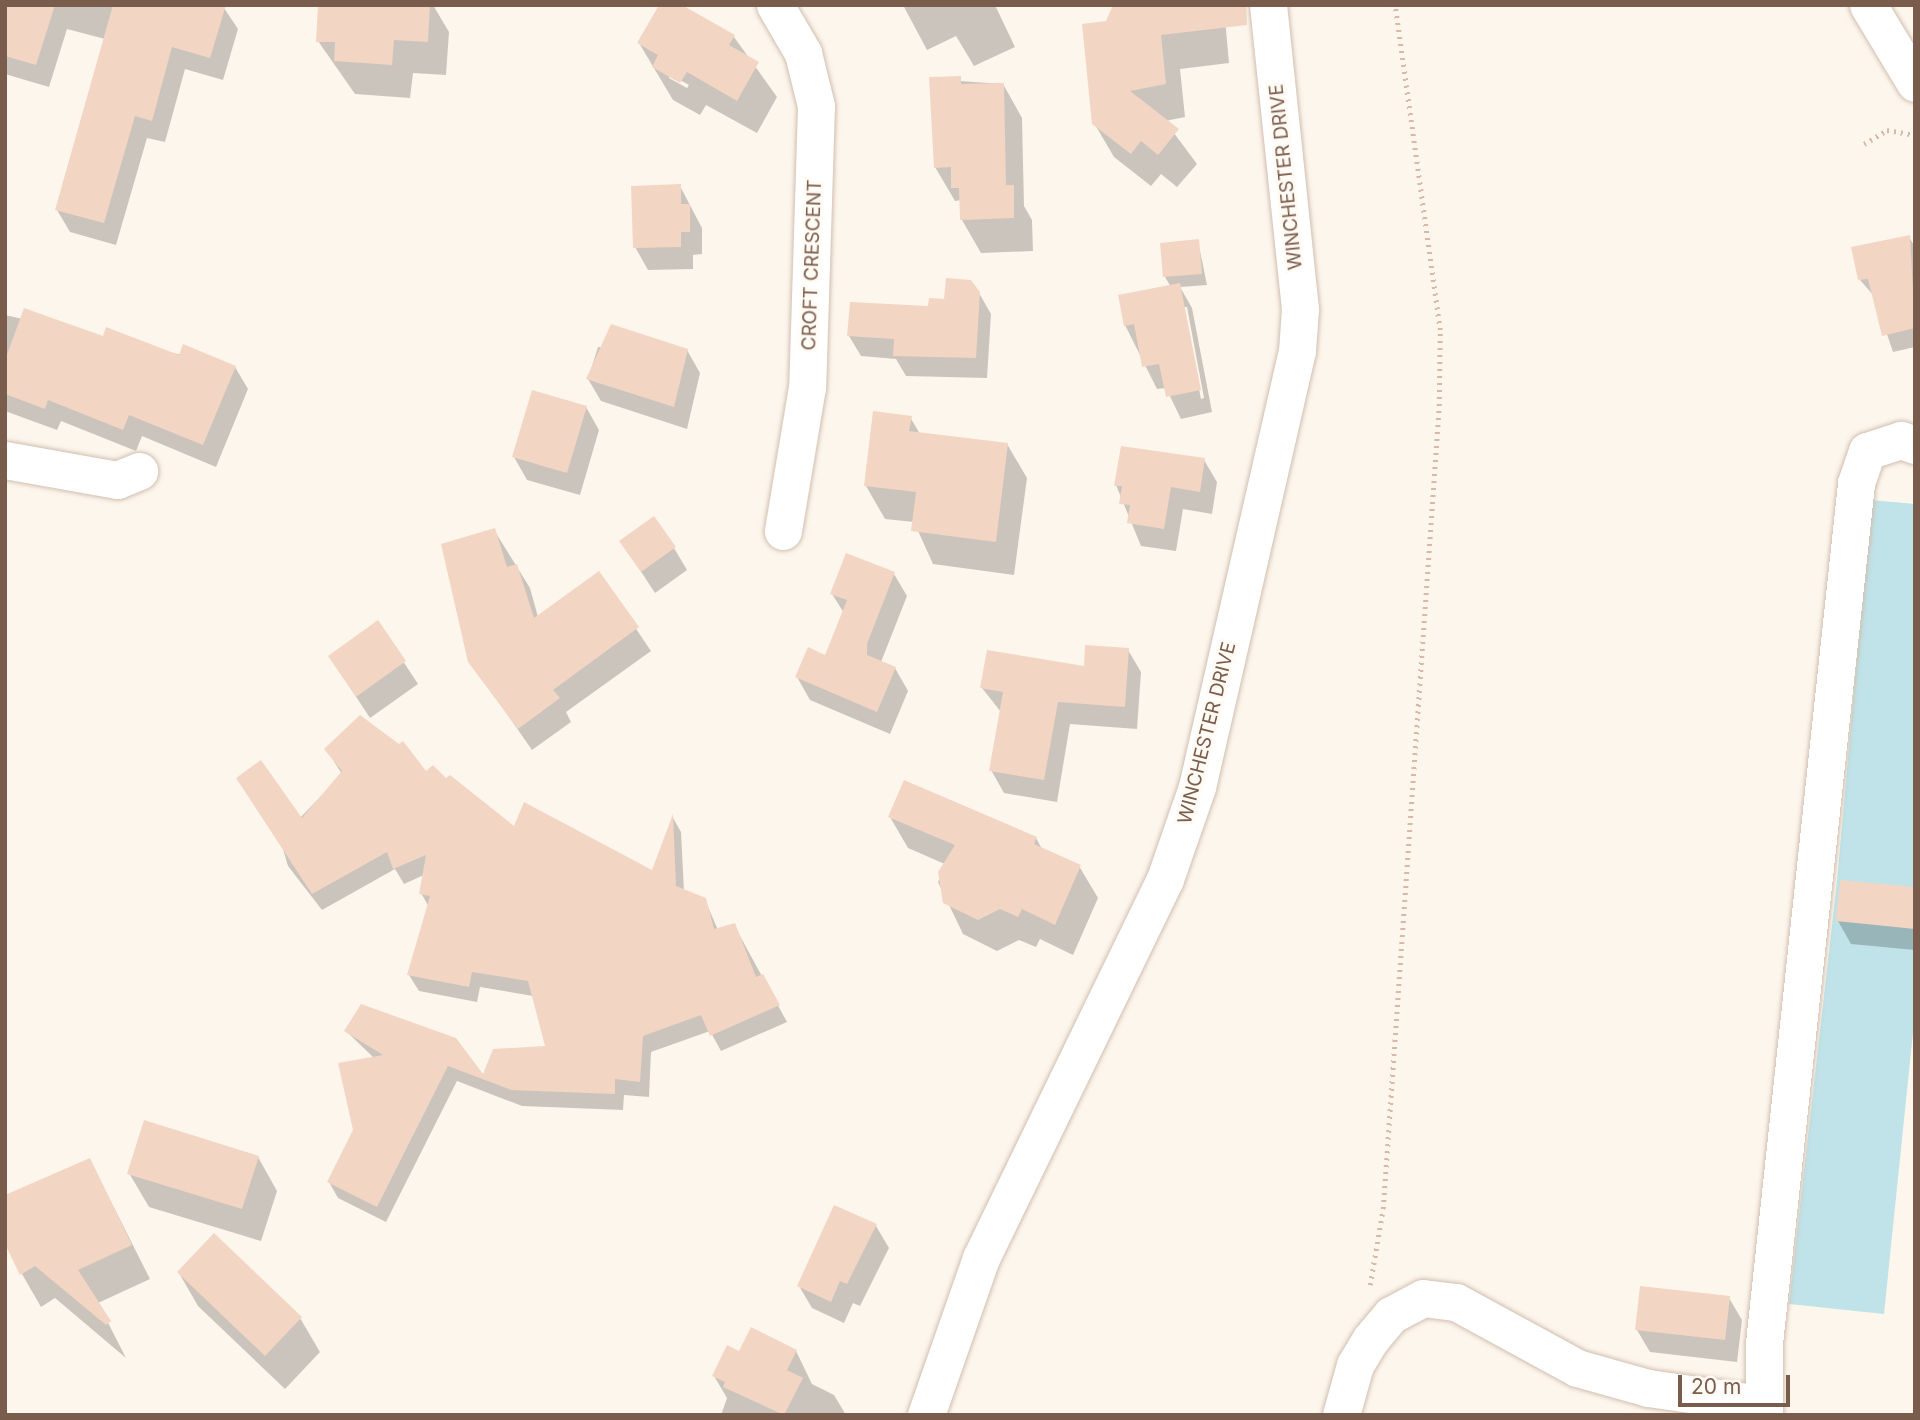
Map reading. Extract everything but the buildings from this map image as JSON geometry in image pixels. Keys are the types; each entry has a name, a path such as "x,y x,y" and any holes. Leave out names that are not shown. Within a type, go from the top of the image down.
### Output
{"street":[{"name":"CROFT CRESCENT","path":"775,5 803,53 816,106 807,387 783,531"},
{"name":"WINCHESTER DRIVE","path":"926,1415 981,1258 1165,879 1197,787 1298,337 1300,309 1268,5"},
{"path":"1868,5 1915,83"},
{"path":"1341,1415 1355,1365 1370,1340 1391,1315 1423,1298 1456,1302 1577,1368 1648,1388 1762,1409 1856,484 1867,451 1901,440 1915,445"},
{"path":"5,460 117,480 139,471"}],"path":[{"path":"1367,1300 1383,1209 1439,405 1440,330 1395,5"},
{"path":"1864,145 1887,130 1915,135"}],"water":[{"path":"1871,500 1915,504 1915,1013 1884,1314 1789,1304 1837,881"}]}
